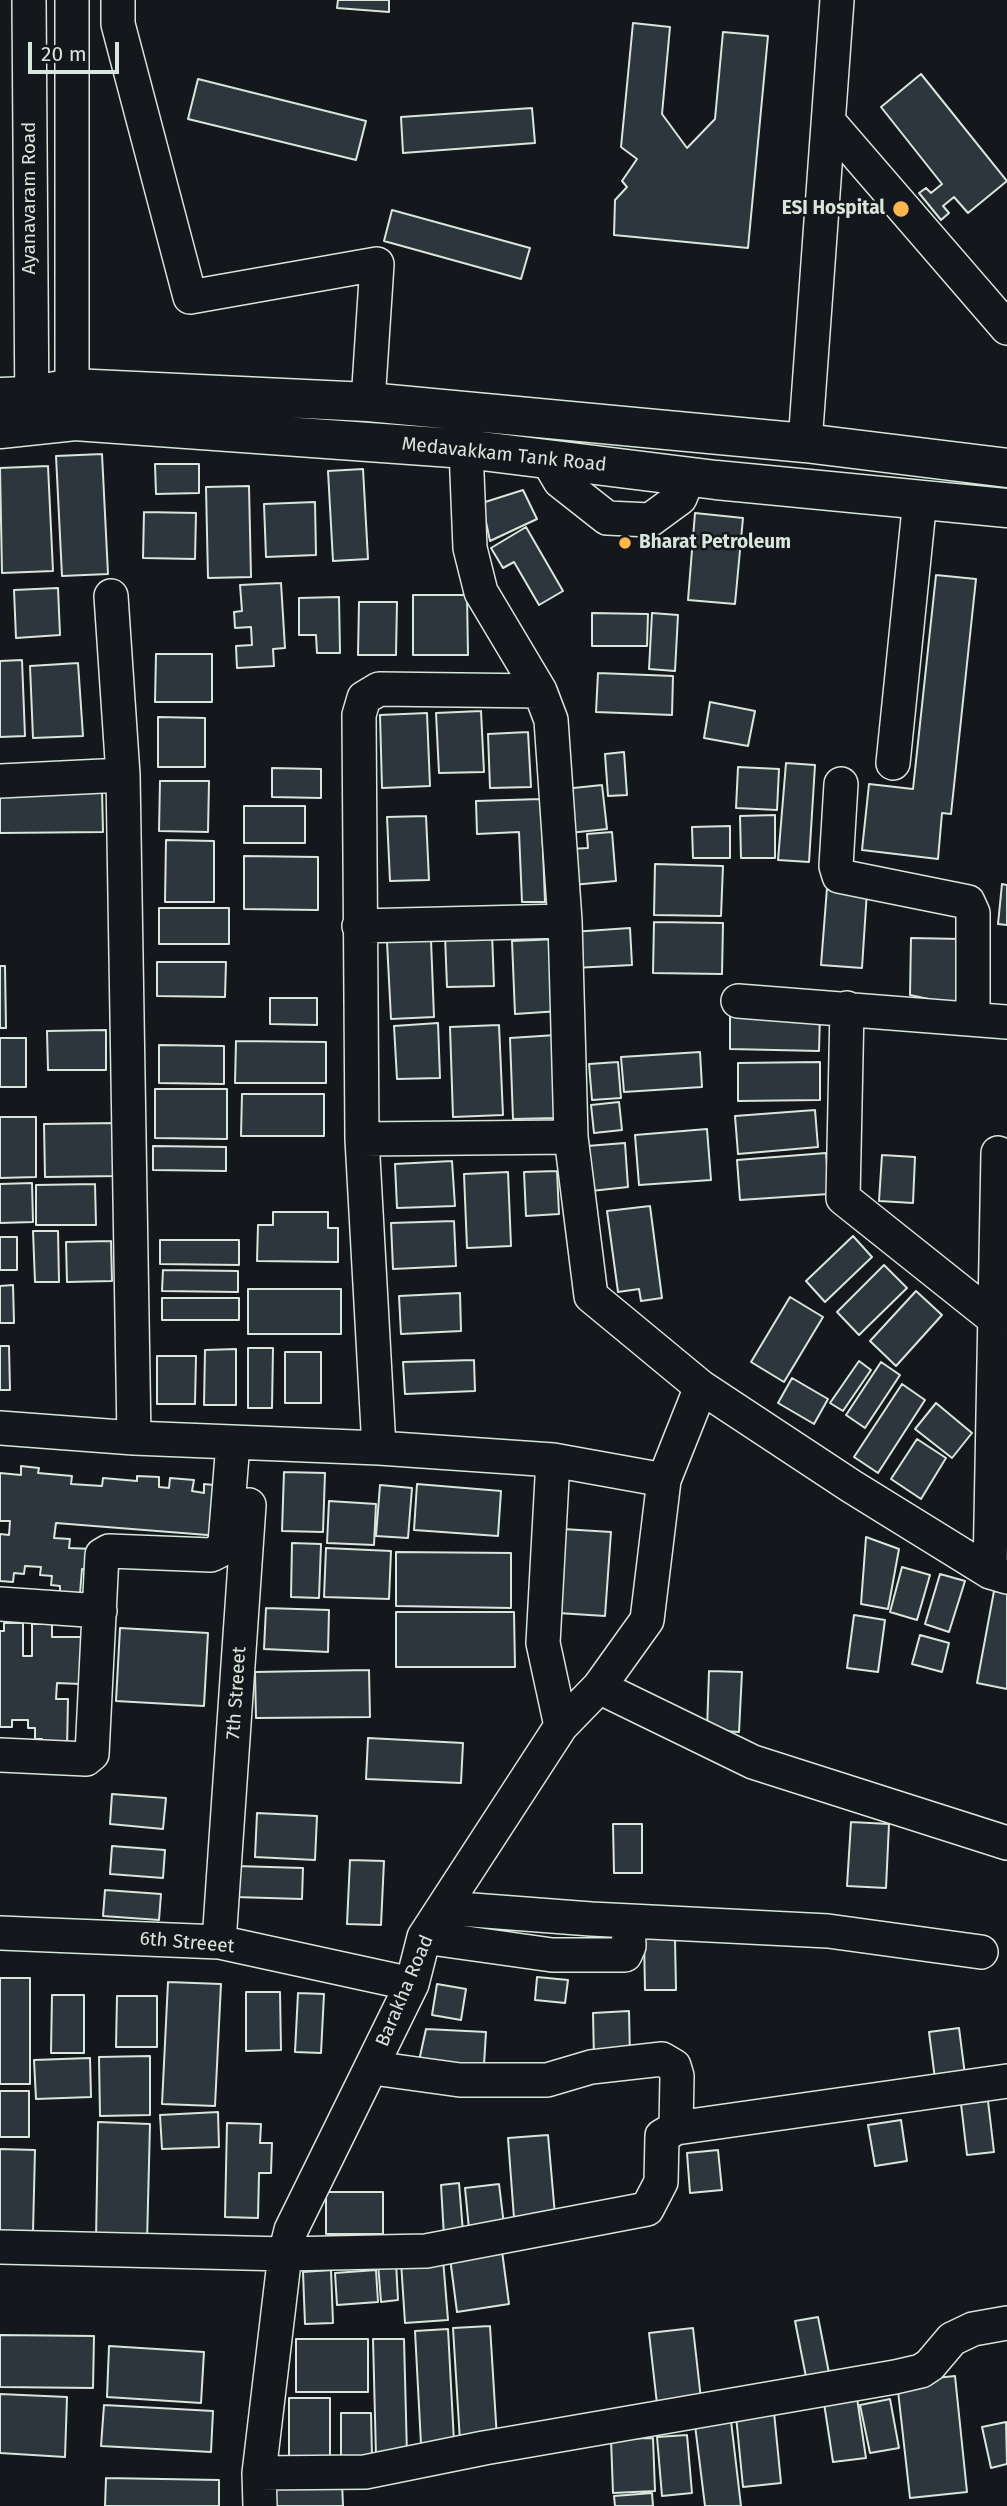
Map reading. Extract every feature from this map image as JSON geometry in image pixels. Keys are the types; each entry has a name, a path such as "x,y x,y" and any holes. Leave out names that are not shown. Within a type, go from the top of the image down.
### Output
{"main road":[{"name":"Medavakkam Tank Road","path":"16,412 73,405 368,402 805,443 1007,468"},
{"name":"Medavakkam Tank Road","path":"73,405 689,476 1007,508"}],"street":[{"name":"Ayanavaram Road","path":"16,412 29,0"},
{"path":"72,0 73,405"},
{"path":"118,0 118,23 190,297 377,264 368,402"},
{"path":"805,443 837,0"},
{"path":"830,122 1007,328"},
{"path":"466,449 470,548 481,592 540,691 551,720 565,921 571,1137 591,1296 701,1387 851,1486 998,1574"},
{"path":"547,458 560,481 607,518 650,520 680,498 689,476"},
{"path":"893,763 919,499"},
{"path":"111,596 123,775 134,1438"},
{"path":"379,1448 362,1139 359,715 364,698 379,689 540,691"},
{"path":"0,782 123,775"},
{"path":"841,784 836,866 839,876 968,902 973,913 973,1019"},
{"path":"359,926 565,921"},
{"path":"738,1001 1007,1022"},
{"path":"847,1008 843,1198 996,1320"},
{"path":"362,1139 571,1137"},
{"path":"998,1153 998,1574"},
{"name":"Barakha Road","path":"260,2506 259,2473 285,2254 291,2230 412,1984 425,1937 561,1726 599,1687 647,1620 664,1480 701,1387"},
{"path":"0,1428 134,1438 379,1448 553,1460 664,1480"},
{"path":"0,1755 86,1759 92,1754 95,1745 102,1555 109,1551 211,1555 219,1551 225,1543 243,1443"},
{"name":"7th Streeet","path":"219,1942 243,1443"},
{"path":"553,1460 543,1643 561,1726"},
{"path":"0,1605 100,1611"},
{"path":"599,1687 753,1762 1007,1843"},
{"path":"446,1908 828,1931 981,1952"},
{"path":"425,1937 552,1955 625,1955 629,1946 628,1921"},
{"name":"6th Streeet","path":"0,1933 219,1942 412,1984"},
{"path":"373,2068 460,2080 547,2080 591,2067 662,2059 674,2066 677,2076 676,2128"},
{"path":"0,2247 285,2254 426,2251 644,2210 649,2207 660,2187 662,2136 676,2128 1007,2081"},
{"path":"259,2473 365,2472 484,2448 895,2377 921,2371 930,2365 952,2339 973,2329 1007,2323"}],"building":[{"path":"338,0 389,0 389,12 337,8"},
{"path":"633,23 670,27 662,114 687,148 715,119 723,32 768,36 748,248 614,235 615,200 627,187 622,181 637,159 621,147"},
{"path":"921,74 1007,181 968,213 954,197 943,206 949,213 941,220 919,193 926,188 931,193 942,184 881,107"},
{"path":"198,79 366,121 356,160 188,119"},
{"path":"532,108 535,143 403,153 401,117"},
{"path":"392,210 530,248 521,279 384,241"},
{"path":"102,454 108,574 62,576 56,456"},
{"path":"155,464 199,464 199,493 156,494"},
{"path":"48,466 53,571 2,573 0,468"},
{"path":"363,469 368,559 333,561 328,471"},
{"path":"249,486 251,577 208,578 206,487"},
{"path":"523,490 537,519 490,541 482,503"},
{"path":"315,502 316,555 266,557 264,504"},
{"path":"144,512 196,513 195,559 143,558"},
{"path":"695,513 743,518 735,604 688,600"},
{"path":"526,527 563,591 539,605 514,562 503,568 491,548"},
{"path":"936,575 976,579 951,814 942,813 938,859 862,850 869,784 913,789"},
{"path":"281,583 285,648 273,649 274,666 237,668 236,646 252,645 251,627 235,628 234,612 242,611 240,585"},
{"path":"58,588 60,635 16,638 14,590"},
{"path":"413,595 467,595 468,655 413,655"},
{"path":"339,597 340,653 317,653 316,635 299,635 299,598"},
{"path":"359,602 397,602 396,655 358,655"},
{"path":"592,613 648,614 647,646 592,646"},
{"path":"652,613 678,615 675,671 649,669"},
{"path":"156,654 212,654 212,702 155,702"},
{"path":"22,660 25,736 0,737 0,661"},
{"path":"78,663 83,736 33,738 30,666"},
{"path":"598,673 673,676 672,715 596,712"},
{"path":"710,702 755,711 748,746 704,738"},
{"path":"481,711 484,772 439,773 436,713"},
{"path":"427,713 430,786 382,788 380,715"},
{"path":"158,717 205,718 205,767 158,767"},
{"path":"528,732 531,787 490,788 488,734"},
{"path":"624,752 627,795 608,796 605,754"},
{"path":"786,763 815,765 809,862 778,860"},
{"path":"738,767 779,769 777,810 736,808"},
{"path":"272,768 321,769 321,798 272,797"},
{"path":"160,781 209,781 208,832 159,831"},
{"path":"602,785 607,829 569,833 564,789"},
{"path":"102,790 103,832 0,833 0,792"},
{"path":"541,799 545,902 522,902 519,832 477,834 476,801"},
{"path":"244,806 305,806 305,843 244,843"},
{"path":"775,815 775,858 741,858 740,816"},
{"path":"426,816 429,880 390,881 387,817"},
{"path":"730,826 730,858 693,858 692,827"},
{"path":"612,832 616,881 572,885 569,849 588,848 587,834"},
{"path":"166,840 214,841 214,902 165,902"},
{"path":"244,856 318,857 318,910 244,909"},
{"path":"655,864 723,866 721,916 654,915"},
{"path":"1002,884 1007,885 1007,925 998,924"},
{"path":"827,888 867,891 862,968 821,965"},
{"path":"159,908 229,908 229,944 159,944"},
{"path":"654,922 723,923 722,974 653,973"},
{"path":"630,928 632,965 574,968 572,932"},
{"path":"492,933 494,986 447,987 445,935"},
{"path":"911,938 962,939 961,1006 910,995"},
{"path":"557,939 560,1011 515,1014 512,941"},
{"path":"431,940 434,1017 391,1019 387,942"},
{"path":"157,962 226,962 225,997 157,996"},
{"path":"0,966 5,966 6,1028 0,1028"},
{"path":"270,998 317,998 317,1025 270,1024"},
{"path":"730,1013 820,1015 819,1051 730,1049"},
{"path":"438,1023 440,1078 397,1079 394,1026"},
{"path":"499,1025 503,1115 453,1117 450,1027"},
{"path":"106,1030 106,1070 48,1070 47,1031"},
{"path":"556,1035 559,1118 513,1119 510,1038"},
{"path":"0,1038 26,1038 26,1087 0,1087"},
{"path":"236,1041 326,1042 326,1083 235,1083"},
{"path":"159,1045 224,1046 224,1084 159,1083"},
{"path":"700,1052 702,1087 624,1092 621,1057"},
{"path":"618,1062 621,1098 592,1100 589,1064"},
{"path":"820,1062 820,1100 738,1101 738,1063"},
{"path":"155,1089 227,1089 227,1139 155,1138"},
{"path":"242,1094 324,1094 324,1136 241,1136"},
{"path":"619,1102 622,1130 594,1133 591,1105"},
{"path":"815,1110 818,1147 738,1154 735,1116"},
{"path":"0,1117 36,1117 36,1177 0,1178"},
{"path":"119,1123 119,1176 45,1177 44,1124"},
{"path":"707,1129 711,1180 639,1185 635,1135"},
{"path":"625,1143 628,1187 591,1191 587,1146"},
{"path":"153,1146 226,1147 226,1171 153,1170"},
{"path":"826,1153 829,1194 740,1200 737,1160"},
{"path":"882,1155 915,1157 913,1203 879,1201"},
{"path":"452,1161 455,1206 397,1208 395,1164"},
{"path":"557,1171 559,1214 526,1216 524,1172"},
{"path":"508,1172 511,1246 467,1248 464,1174"},
{"path":"32,1183 33,1222 0,1223 0,1184"},
{"path":"95,1184 96,1225 36,1225 36,1185"},
{"path":"650,1206 662,1298 641,1301 639,1289 618,1292 607,1211"},
{"path":"273,1212 328,1212 328,1228 338,1228 338,1262 257,1261 258,1225 273,1225"},
{"path":"454,1221 456,1266 393,1269 391,1223"},
{"path":"33,1231 58,1231 59,1282 35,1282"},
{"path":"853,1236 872,1257 825,1302 806,1281"},
{"path":"0,1237 17,1237 17,1270 0,1270"},
{"path":"160,1240 239,1240 239,1265 160,1264"},
{"path":"111,1241 112,1281 67,1282 66,1242"},
{"path":"884,1265 907,1288 859,1335 837,1312"},
{"path":"163,1270 238,1271 238,1292 162,1291"},
{"path":"13,1285 14,1323 0,1323 0,1286"},
{"path":"248,1289 341,1289 341,1334 248,1334"},
{"path":"916,1291 942,1315 896,1366 870,1341"},
{"path":"460,1293 461,1331 401,1334 399,1296"},
{"path":"790,1297 823,1317 784,1382 751,1362"},
{"path":"162,1298 239,1298 239,1320 162,1320"},
{"path":"0,1346 9,1346 10,1390 0,1390"},
{"path":"248,1348 273,1348 272,1408 248,1408"},
{"path":"236,1349 236,1405 204,1405 205,1350"},
{"path":"285,1352 321,1352 321,1403 285,1403"},
{"path":"157,1356 196,1356 195,1404 157,1404"},
{"path":"474,1360 475,1391 405,1394 403,1362"},
{"path":"859,1361 871,1370 843,1411 830,1403"},
{"path":"881,1362 900,1375 865,1428 846,1415"},
{"path":"792,1378 828,1399 814,1424 778,1403"},
{"path":"902,1384 925,1400 878,1473 854,1457"},
{"path":"936,1403 972,1433 952,1458 915,1429"},
{"path":"917,1439 946,1458 921,1499 891,1479"},
{"path":"21,1466 39,1468 38,1473 72,1476 71,1484 102,1486 103,1478 137,1481 137,1476 159,1477 159,1487 169,1488 170,1478 194,1480 192,1491 204,1493 204,1484 224,1486 220,1536 56,1523 54,1538 70,1539 69,1548 93,1549 92,1570 82,1569 80,1594 60,1593 60,1586 51,1585 52,1576 40,1575 41,1567 25,1566 24,1574 14,1573 13,1582 0,1581 0,1534 9,1535 10,1521 0,1521 0,1473 21,1475"},
{"path":"284,1472 325,1473 323,1532 282,1531"},
{"path":"417,1484 501,1491 498,1536 414,1530"},
{"path":"380,1485 412,1488 408,1538 376,1536"},
{"path":"329,1501 376,1504 374,1545 327,1543"},
{"path":"563,1529 611,1532 605,1616 558,1613"},
{"path":"866,1537 899,1549 888,1609 861,1604"},
{"path":"292,1543 321,1544 319,1598 291,1597"},
{"path":"326,1548 391,1551 389,1599 324,1597"},
{"path":"396,1552 511,1553 511,1608 396,1606"},
{"path":"902,1567 930,1575 917,1620 890,1612"},
{"path":"940,1574 965,1581 949,1632 925,1624"},
{"path":"994,1591 1007,1593 1007,1689 977,1683"},
{"path":"266,1608 329,1610 328,1652 264,1649"},
{"path":"396,1612 514,1612 515,1667 396,1667"},
{"path":"854,1615 885,1620 878,1672 847,1668"},
{"path":"4,1623 23,1623 23,1656 32,1656 32,1624 52,1624 52,1637 89,1637 80,1684 57,1683 56,1699 68,1699 67,1749 42,1748 42,1739 35,1739 35,1728 28,1728 28,1720 12,1720 12,1727 0,1727 0,1631 4,1631"},
{"path":"120,1628 208,1633 204,1706 116,1701"},
{"path":"920,1635 949,1643 942,1672 912,1664"},
{"path":"369,1670 370,1717 256,1718 255,1672"},
{"path":"709,1671 742,1672 739,1732 707,1730"},
{"path":"368,1738 463,1743 461,1783 366,1779"},
{"path":"112,1794 166,1798 163,1829 110,1824"},
{"path":"257,1813 317,1816 315,1860 255,1857"},
{"path":"851,1822 889,1824 886,1888 847,1886"},
{"path":"613,1824 642,1824 642,1873 614,1873"},
{"path":"112,1846 165,1850 163,1878 110,1874"},
{"path":"350,1860 384,1861 381,1925 347,1924"},
{"path":"236,1866 303,1868 302,1899 235,1897"},
{"path":"105,1890 161,1894 159,1920 103,1916"},
{"path":"644,1939 675,1939 676,1990 645,1990"},
{"path":"537,1977 568,1980 565,2003 535,2000"},
{"path":"0,1978 30,1978 30,2084 0,2084"},
{"path":"168,1982 221,1984 215,2106 162,2104"},
{"path":"437,1984 466,1989 461,2020 432,2015"},
{"path":"246,1992 280,1992 281,2050 246,2051"},
{"path":"298,1993 324,1994 321,2053 295,2052"},
{"path":"52,1995 84,1995 84,2053 51,2053"},
{"path":"117,1996 157,1996 157,2047 116,2047"},
{"path":"629,2011 630,2058 594,2059 593,2013"},
{"path":"959,2028 965,2075 935,2079 929,2032"},
{"path":"426,2029 486,2032 484,2065 419,2061"},
{"path":"150,2056 150,2115 100,2116 99,2057"},
{"path":"90,2058 91,2097 36,2099 34,2060"},
{"path":"0,2091 29,2091 29,2137 0,2137"},
{"path":"988,2101 994,2152 967,2155 961,2104"},
{"path":"218,2112 219,2147 162,2149 160,2115"},
{"path":"901,2120 907,2161 875,2166 868,2125"},
{"path":"98,2122 150,2124 147,2242 96,2241"},
{"path":"227,2123 261,2124 260,2143 272,2143 271,2173 259,2173 258,2218 225,2217"},
{"path":"548,2135 555,2215 514,2218 508,2138"},
{"path":"0,2149 35,2150 33,2232 0,2231"},
{"path":"718,2150 722,2190 690,2193 687,2153"},
{"path":"459,2183 463,2232 444,2237 441,2185"},
{"path":"499,2184 504,2225 469,2229 465,2188"},
{"path":"326,2192 383,2192 383,2234 326,2234"},
{"path":"502,2251 509,2304 457,2312 450,2258"},
{"path":"443,2259 448,2320 405,2323 401,2262"},
{"path":"396,2262 398,2300 381,2302 378,2263"},
{"path":"331,2270 333,2323 305,2324 303,2272"},
{"path":"376,2270 378,2302 337,2305 335,2273"},
{"path":"818,2317 830,2378 807,2382 795,2321"},
{"path":"490,2326 497,2439 460,2441 453,2328"},
{"path":"693,2328 701,2399 657,2404 649,2333"},
{"path":"448,2329 454,2442 421,2444 415,2331"},
{"path":"0,2335 94,2336 93,2388 0,2387"},
{"path":"296,2339 368,2339 368,2392 296,2392"},
{"path":"373,2339 404,2339 407,2455 376,2456"},
{"path":"109,2346 204,2352 201,2403 107,2397"},
{"path":"955,2376 967,2492 910,2498 897,2382"},
{"path":"0,2394 67,2397 65,2457 0,2453"},
{"path":"289,2398 330,2398 330,2458 289,2458"},
{"path":"857,2398 866,2458 833,2462 824,2403"},
{"path":"890,2399 899,2448 870,2453 860,2405"},
{"path":"104,2405 213,2411 211,2452 101,2446"},
{"path":"774,2412 781,2483 743,2487 736,2416"},
{"path":"341,2413 371,2413 372,2457 341,2457"},
{"path":"731,2421 741,2506 705,2506 695,2425"},
{"path":"1006,2422 1007,2464 991,2468 982,2427"},
{"path":"687,2435 692,2493 662,2496 657,2437"},
{"path":"653,2438 655,2491 613,2493 611,2439"},
{"path":"106,2478 219,2480 219,2506 105,2506"},
{"path":"342,2482 343,2506 274,2506 274,2483"},
{"path":"652,2493 653,2506 615,2506 614,2496"}],"place":[{"name":"ESI Hospital","path":"901,209"},
{"name":"Bharat Petroleum","path":"625,543"}]}
